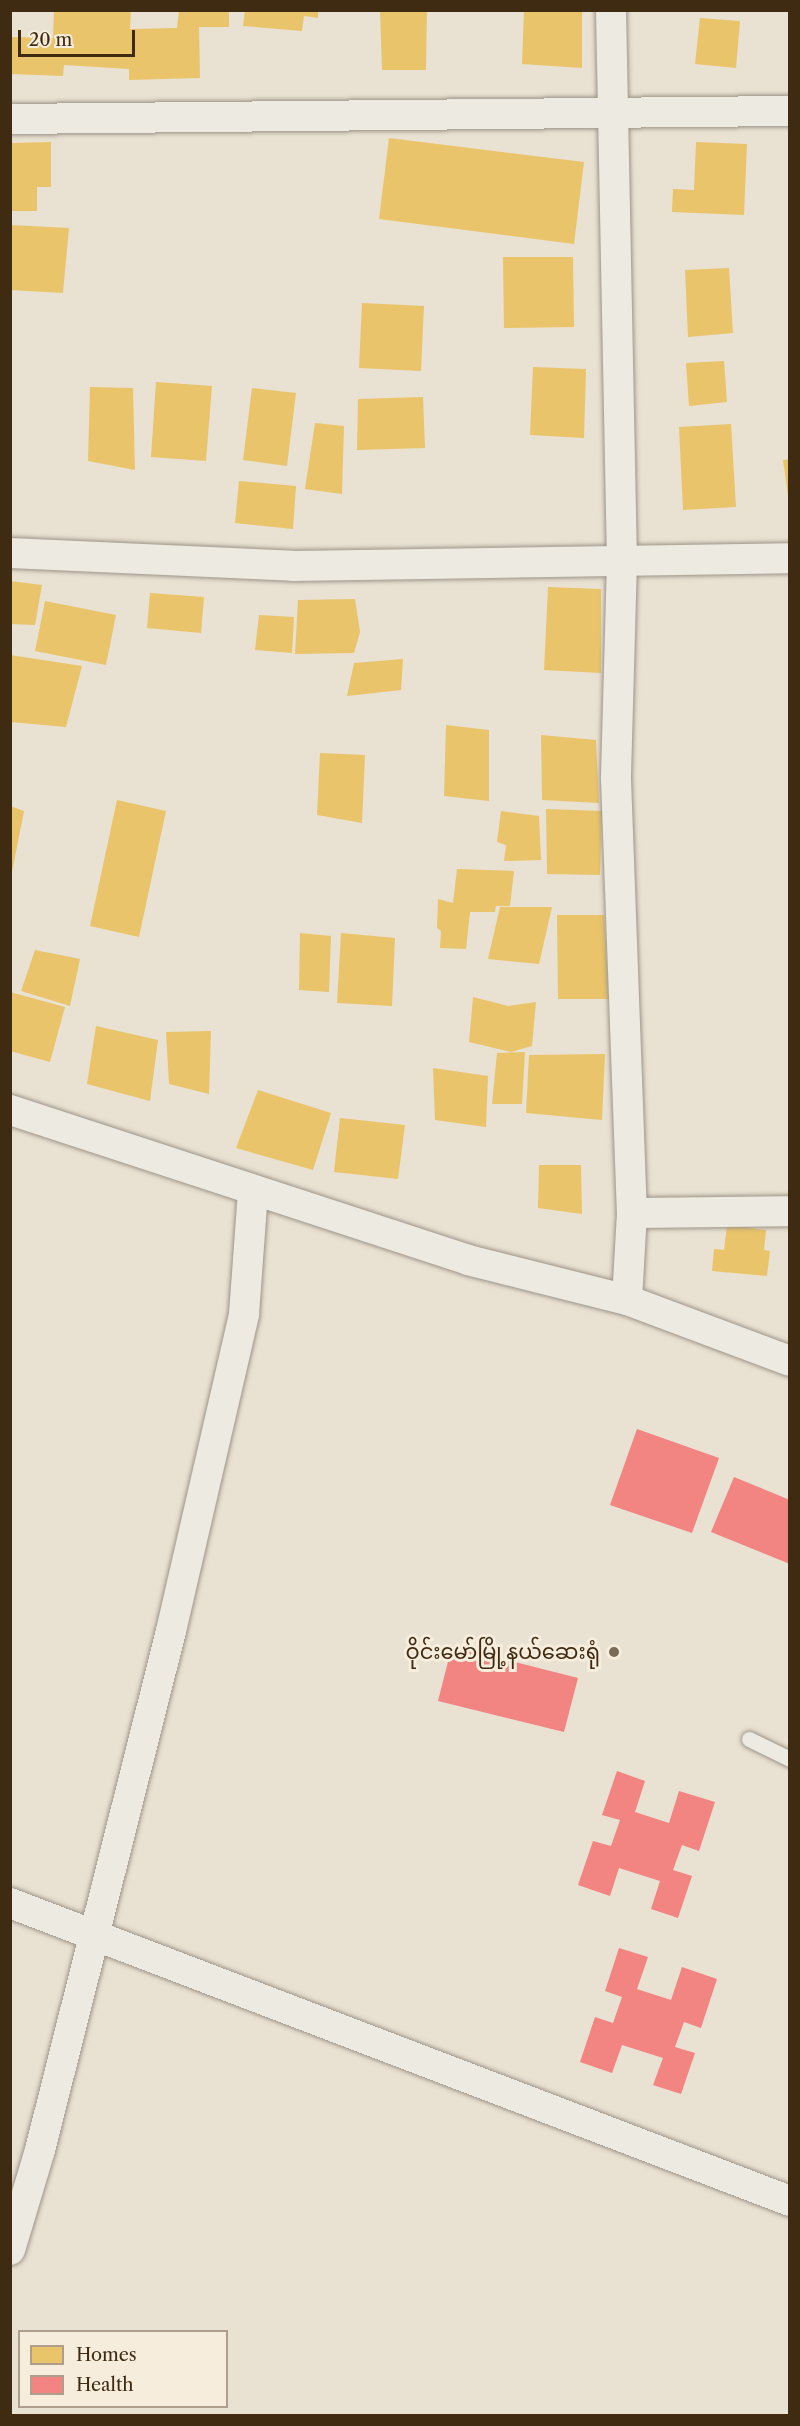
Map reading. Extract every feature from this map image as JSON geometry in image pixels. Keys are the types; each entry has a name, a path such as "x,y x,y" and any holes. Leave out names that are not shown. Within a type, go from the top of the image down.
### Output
{"street":[{"path":"610,10 622,561 616,779 632,1213 627,1300"},
{"path":"10,119 789,111"},
{"path":"10,553 293,566 789,558"},
{"path":"10,1110 468,1260 627,1300 789,1360"},
{"path":"10,2250 171,1631 244,1314 253,1190"},
{"path":"632,1213 789,1211"},
{"path":"10,1903 789,2201"}],"lane":[{"path":"749,1739 789,1759"}],"building: Homes":[{"path":"54,10 131,10 130,29 177,28 179,10 229,10 229,27 199,27 200,78 129,80 129,69 64,65 63,76 10,74 10,37 53,38"},
{"path":"245,10 318,10 318,18 304,16 302,31 243,26"},
{"path":"380,10 427,10 426,70 382,70"},
{"path":"524,10 582,10 582,68 522,64"},
{"path":"700,18 740,21 736,68 695,64"},
{"path":"389,138 584,162 574,244 379,219"},
{"path":"51,142 51,187 37,187 37,211 10,211 10,143"},
{"path":"696,142 747,144 744,215 672,212 673,189 694,190"},
{"path":"10,225 69,228 63,293 10,290"},
{"path":"503,257 573,257 574,327 504,328"},
{"path":"729,268 733,333 688,337 685,270"},
{"path":"362,303 424,306 421,371 359,368"},
{"path":"724,361 727,402 689,406 686,363"},
{"path":"533,367 586,369 584,438 530,435"},
{"path":"156,382 212,386 206,461 151,457"},
{"path":"90,387 133,388 135,470 88,461"},
{"path":"252,388 296,393 287,466 243,460"},
{"path":"423,397 425,448 357,450 358,399"},
{"path":"315,423 344,426 342,494 305,489"},
{"path":"731,424 736,507 683,510 679,427"},
{"path":"790,459 790,495 788,495 783,460"},
{"path":"239,481 296,486 293,529 235,523"},
{"path":"10,581 42,585 35,625 10,624"},
{"path":"548,587 601,589 601,673 544,670"},
{"path":"150,593 204,597 201,633 147,628"},
{"path":"355,599 360,632 354,653 295,654 298,600"},
{"path":"45,601 116,615 106,665 35,651"},
{"path":"259,615 294,617 292,653 255,650"},
{"path":"10,655 82,666 66,727 10,722"},
{"path":"403,659 401,690 347,696 354,663"},
{"path":"446,725 489,730 489,801 444,796"},
{"path":"541,735 596,740 599,803 542,800"},
{"path":"320,753 365,755 362,823 317,815"},
{"path":"117,800 166,811 139,937 90,926"},
{"path":"10,806 24,811 12,872 10,872"},
{"path":"546,809 602,811 600,875 547,874"},
{"path":"501,811 539,816 541,860 504,861 506,845 497,842"},
{"path":"457,869 514,871 510,906 496,906 495,912 470,912 466,949 440,948 441,931 437,928 438,899 453,903"},
{"path":"500,907 552,907 539,964 488,959"},
{"path":"557,915 604,915 609,999 558,999"},
{"path":"300,933 331,936 329,992 299,990"},
{"path":"341,933 395,938 392,1006 337,1003"},
{"path":"35,950 80,959 70,1006 21,991"},
{"path":"10,992 65,1007 50,1062 10,1051"},
{"path":"473,997 508,1006 536,1002 532,1046 511,1052 469,1042"},
{"path":"96,1026 158,1040 150,1101 87,1084"},
{"path":"211,1031 209,1094 169,1084 166,1032"},
{"path":"525,1052 522,1104 492,1104 497,1053"},
{"path":"605,1054 602,1120 526,1113 529,1055"},
{"path":"433,1068 488,1076 486,1127 435,1120"},
{"path":"258,1090 331,1113 313,1170 236,1148"},
{"path":"340,1118 405,1125 398,1179 334,1172"},
{"path":"539,1165 581,1165 582,1214 538,1208"},
{"path":"727,1225 766,1230 764,1250 770,1251 767,1276 712,1271 714,1249 724,1250"}],"building: Health":[{"path":"637,1429 719,1458 692,1533 610,1505"},
{"path":"734,1477 790,1500 790,1564 711,1532"},
{"path":"452,1646 578,1678 564,1732 438,1701"},
{"path":"617,1771 645,1781 635,1812 669,1823 679,1791 715,1802 699,1851 682,1845 673,1870 692,1876 678,1918 651,1909 660,1881 619,1868 610,1896 578,1885 593,1841 611,1846 620,1820 602,1815"},
{"path":"619,1948 648,1957 637,1989 671,2000 682,1967 717,1979 701,2028 684,2022 675,2047 695,2053 681,2094 653,2085 663,2058 622,2045 612,2073 580,2062 595,2017 613,2023 622,1997 605,1991"}],"place":[{"name":"ဝိုင်းမော်မြို့နယ်ဆေးရုံ","path":"614,1652"}]}
